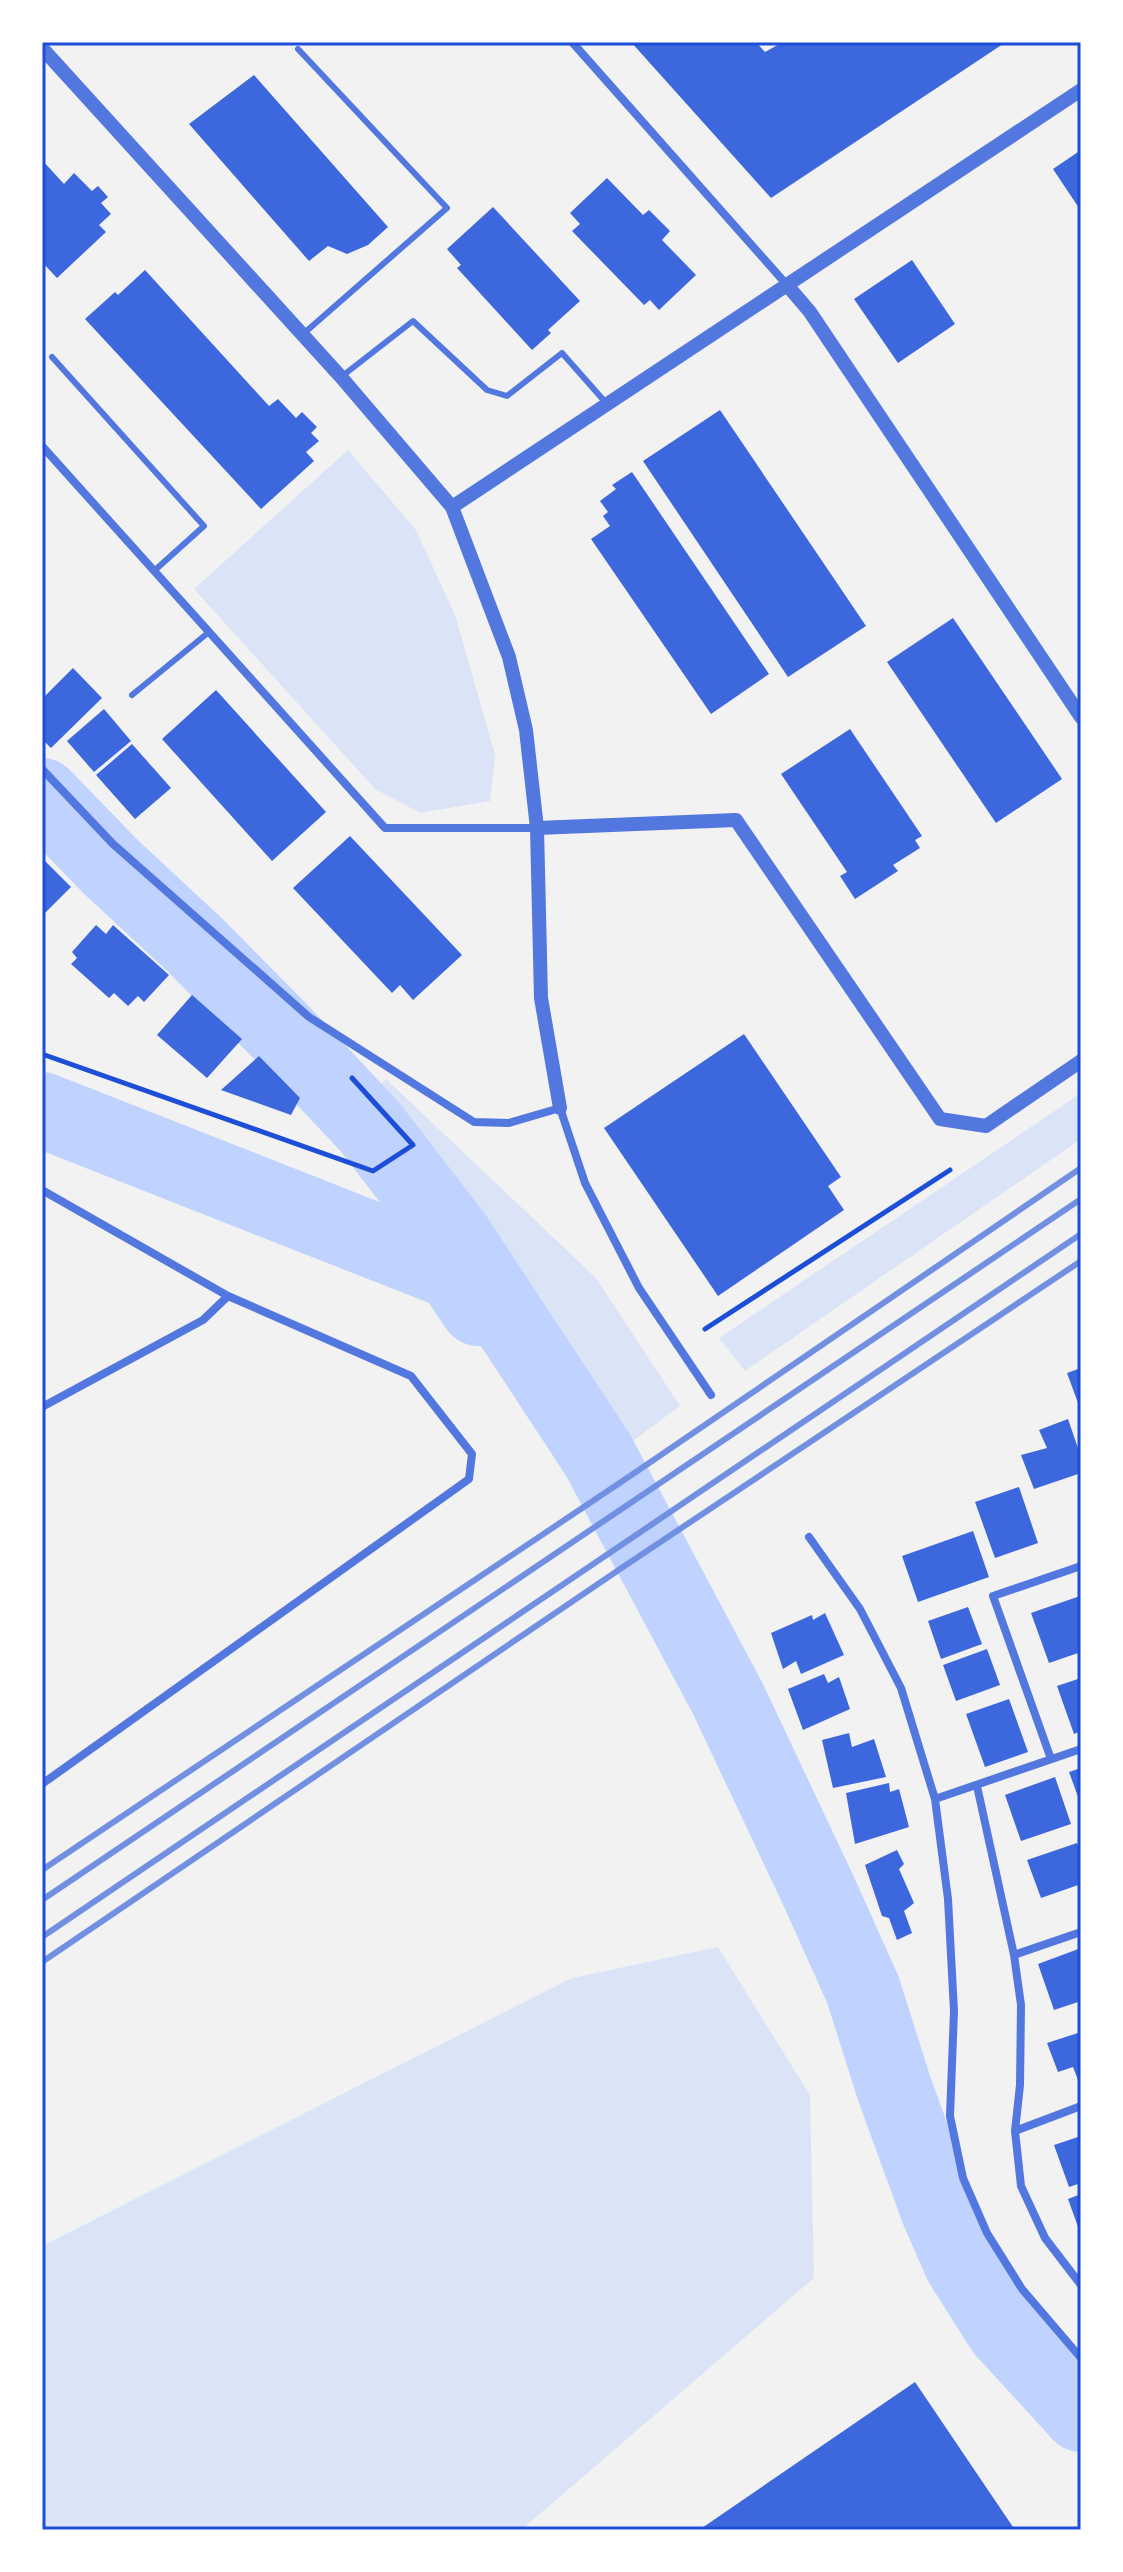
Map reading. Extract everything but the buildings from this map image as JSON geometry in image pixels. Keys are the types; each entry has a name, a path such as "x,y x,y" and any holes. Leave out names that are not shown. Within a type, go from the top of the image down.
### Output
{"street":[{"path":"572,42 810,312 1081,717"},
{"path":"42,48 341,377 452,507 509,657 526,730 537,828 541,998 560,1108 585,1183 639,1288 711,1395"},
{"path":"452,507 1081,90"},
{"path":"42,446 385,828 537,828 736,820 940,1119 986,1126 1081,1061"},
{"path":"42,769 113,844 309,1017 474,1122 509,1123 560,1108"},
{"path":"42,1190 228,1296 411,1376 472,1454 469,1479 42,1784"},
{"path":"42,1407 203,1320 228,1296"},
{"path":"809,1537 860,1609 901,1688 935,1799 948,1899 954,2011 950,2116 963,2178 987,2233 1022,2289 1081,2358"},
{"path":"1051,1759 993,1596 1081,1566"},
{"path":"935,1799 1081,1749"},
{"path":"977,1786 1014,1955 1021,2005 1020,2085 1015,2131 1021,2186 1045,2238 1080,2282"},
{"path":"1014,1955 1081,1932"},
{"path":"1015,2131 1081,2106"}],"lane":[{"path":"298,49 447,208 302,335"},
{"path":"341,377 413,321 487,390 507,396 562,353 607,404"},
{"path":"52,357 204,526 154,571"},
{"path":"132,695 209,632"}],"path":[{"path":"42,1054 373,1171 413,1145 350,1075 373,1058"},
{"path":"705,1329 950,1170"}],"shaded area":[{"path":"348,450 416,530 455,615 495,755 490,801 420,813 375,789 194,589"},
{"path":"386,1079 596,1278 680,1406 630,1443 434,1154 376,1088"},
{"path":"1081,1093 1081,1139 745,1371 719,1338"},
{"path":"718,1947 810,2095 814,2278 521,2530 42,2530 42,2246 572,1978"}],"waterway":[{"path":"42,796 111,867 196,946 370,1127 454,1236 598,1455 728,1699 820,1894 863,1990 894,2088 938,2209 962,2264 1004,2330 1081,2414"},
{"path":"42,1110 454,1272 478,1308"}],"railway":[{"path":"42,1870 633,1474 1081,1168"},
{"path":"42,1900 1081,1199"},
{"path":"42,1937 1081,1234"},
{"path":"42,1962 626,1565 1081,1261"}]}
